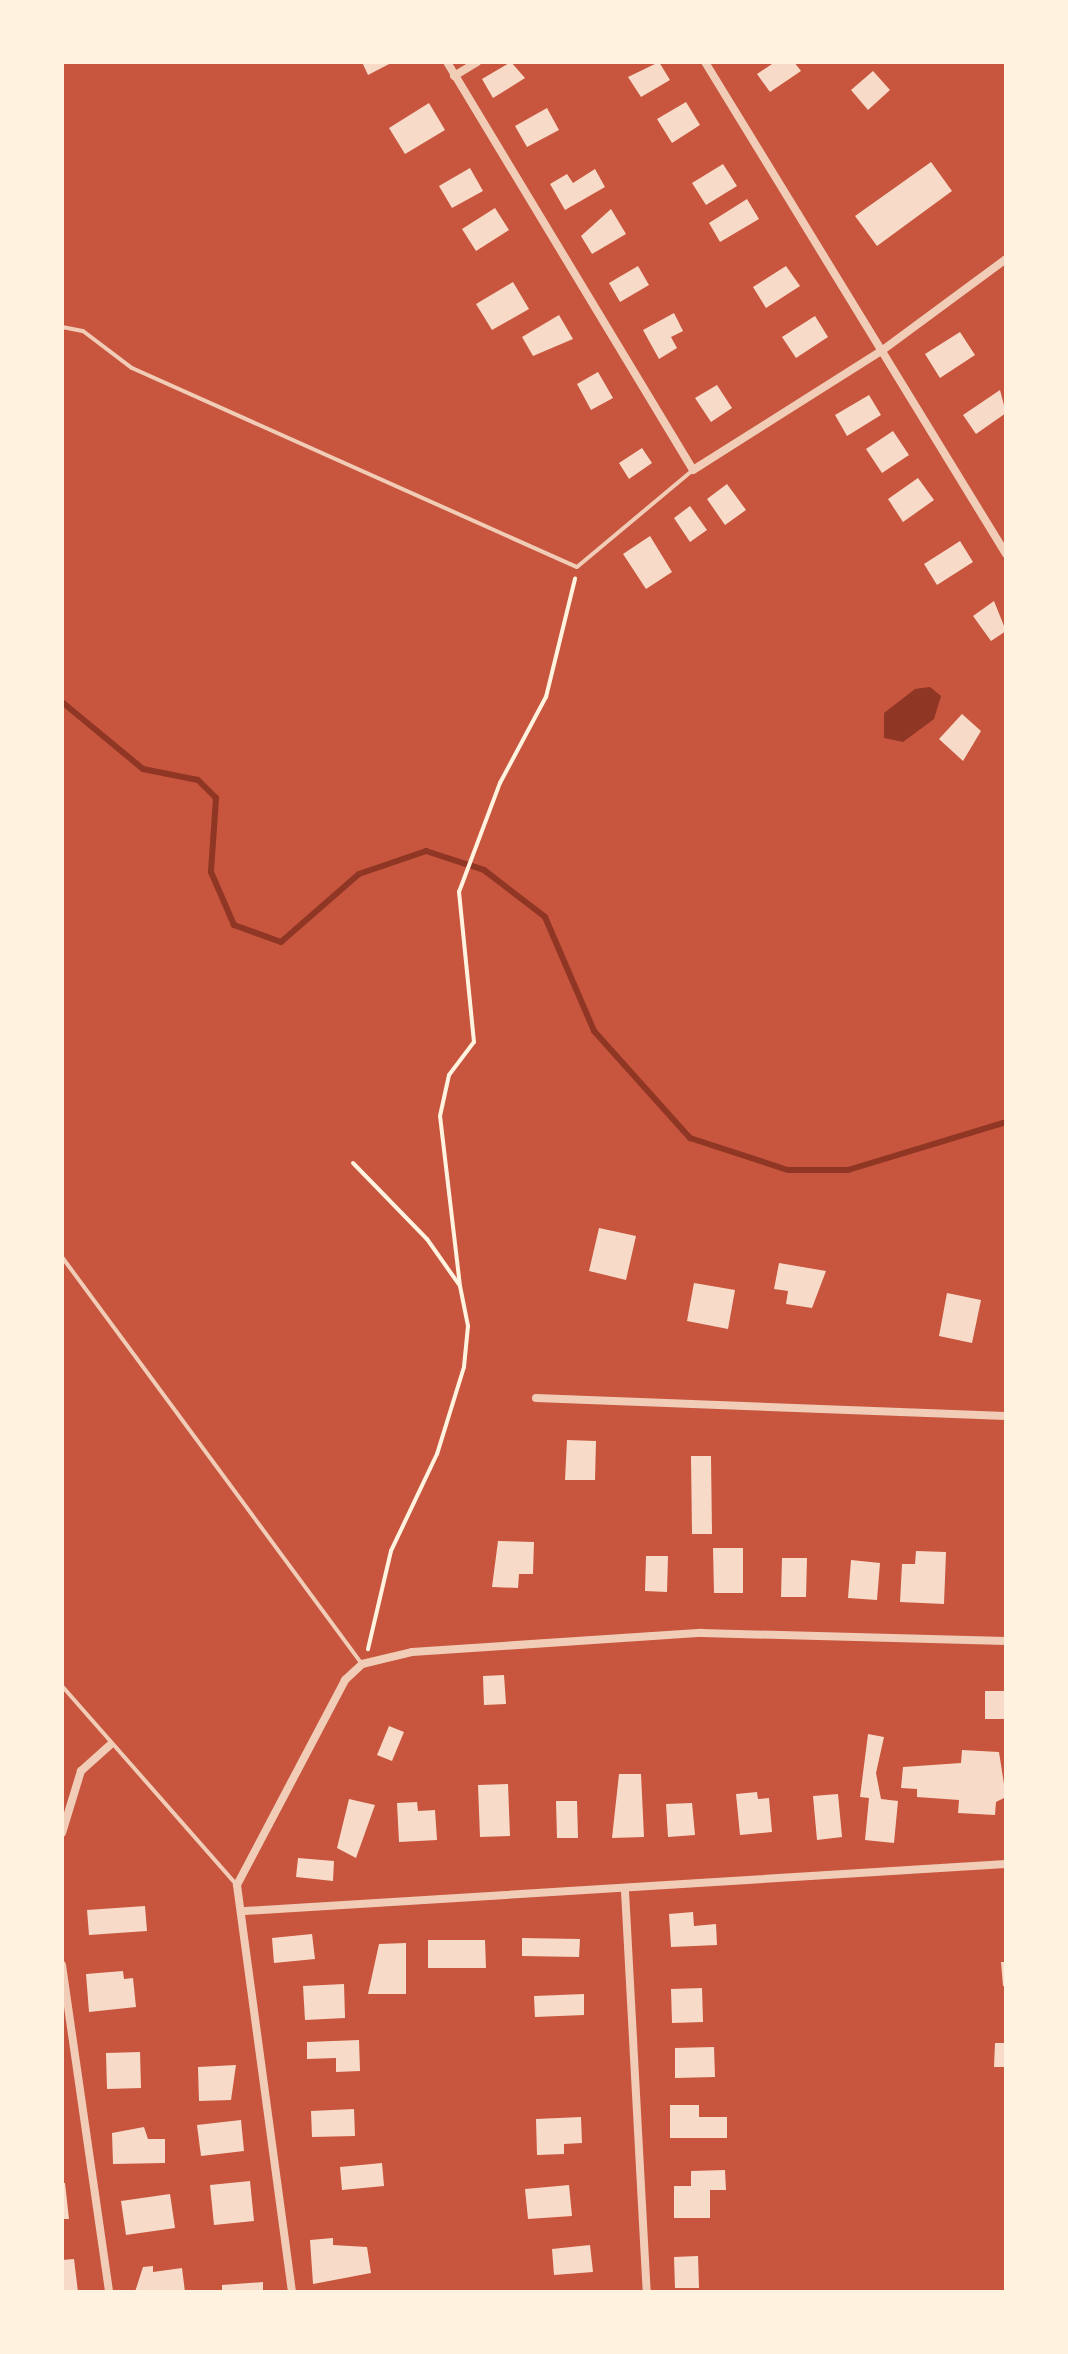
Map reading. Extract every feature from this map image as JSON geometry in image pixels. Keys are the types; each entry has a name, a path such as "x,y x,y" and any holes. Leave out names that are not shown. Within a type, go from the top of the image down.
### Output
{"street":[{"path":"447,62 693,470 880,352 1006,259"},
{"path":"454,76 477,62"},
{"path":"705,62 1006,554"},
{"path":"536,1398 1006,1416"},
{"path":"292,2292 245,1911 237,1885 345,1680 362,1664 412,1652 701,1633 1006,1641"},
{"path":"62,1833 81,1771 110,1745"},
{"path":"245,1911 625,1891 1006,1864"},
{"path":"625,1891 647,2292"},
{"path":"62,1965 109,2292"}],"lane":[{"path":"62,327 83,331 132,368 577,567 693,470"},
{"path":"62,1257 362,1664"},
{"path":"62,1686 110,1745 237,1885"}],"path":[{"path":"362,1664 391,1551 437,1454 464,1367 468,1326 460,1286 440,1116 449,1075 474,1042 459,892 500,783 546,697 577,567"},
{"path":"353,1163 427,1239 460,1286"}],"shaded area":[{"path":"930,687 941,696 934,719 903,742 884,738 884,713 915,689"}],"building":[{"path":"362,62 393,62 368,75"},
{"path":"511,62 525,78 493,98 482,79"},
{"path":"659,62 670,80 641,97 628,77"},
{"path":"775,62 794,62 801,71 770,92 757,74"},
{"path":"873,71 890,90 868,110 851,90"},
{"path":"686,102 700,125 672,143 657,119"},
{"path":"429,103 445,130 405,154 389,128"},
{"path":"547,108 559,130 527,147 515,126"},
{"path":"931,162 952,191 877,246 855,216"},
{"path":"723,164 737,186 706,205 692,183"},
{"path":"470,168 483,191 452,208 439,186"},
{"path":"595,169 605,187 565,210 550,184 567,174 573,183"},
{"path":"747,199 759,219 720,242 709,223"},
{"path":"495,208 509,230 476,251 462,229"},
{"path":"611,209 626,234 592,254 581,236"},
{"path":"638,266 649,285 620,302 609,283"},
{"path":"786,266 800,286 766,308 753,287"},
{"path":"513,282 529,309 492,330 476,304"},
{"path":"674,313 683,331 671,337 677,348 659,359 643,330"},
{"path":"559,315 573,339 533,356 522,337"},
{"path":"815,316 828,337 796,358 782,337"},
{"path":"960,332 975,355 940,378 925,354"},
{"path":"598,372 613,398 591,410 577,384"},
{"path":"717,385 732,408 711,422 695,398"},
{"path":"1000,390 1006,413 976,434 963,415"},
{"path":"869,395 881,415 847,436 835,415"},
{"path":"893,431 909,455 882,473 866,449"},
{"path":"642,448 652,463 629,479 619,463"},
{"path":"918,478 934,500 903,522 888,499"},
{"path":"727,484 746,510 725,525 707,499"},
{"path":"690,506 707,530 690,542 674,518"},
{"path":"650,536 672,572 646,589 623,554"},
{"path":"960,541 973,562 937,585 924,564"},
{"path":"994,601 1006,631 991,641 973,616"},
{"path":"962,714 981,731 963,761 939,739"},
{"path":"599,1228 636,1236 626,1280 589,1271"},
{"path":"779,1263 826,1271 812,1308 786,1304 788,1291 774,1289"},
{"path":"694,1283 735,1290 728,1329 687,1321"},
{"path":"947,1293 981,1300 972,1343 939,1336"},
{"path":"567,1440 596,1441 595,1480 565,1480"},
{"path":"691,1456 711,1456 712,1534 692,1534"},
{"path":"498,1541 534,1542 533,1574 519,1574 518,1588 492,1587"},
{"path":"713,1548 743,1548 743,1593 714,1593"},
{"path":"916,1551 946,1552 944,1604 900,1602 902,1564 915,1564"},
{"path":"646,1556 668,1556 667,1592 645,1591"},
{"path":"782,1558 807,1558 806,1597 781,1597"},
{"path":"851,1560 880,1563 877,1600 848,1598"},
{"path":"504,1675 506,1704 484,1705 483,1676"},
{"path":"985,1691 1006,1691 1006,1719 985,1719"},
{"path":"389,1726 404,1732 392,1761 377,1755"},
{"path":"868,1734 884,1737 876,1773 881,1799 898,1801 894,1843 865,1840 869,1798 860,1797"},
{"path":"962,1750 999,1752 1006,1797 996,1802 995,1815 958,1813 959,1800 917,1797 917,1789 901,1788 903,1767 961,1763"},
{"path":"619,1774 641,1774 644,1837 612,1838"},
{"path":"508,1784 510,1836 480,1837 478,1785"},
{"path":"757,1792 758,1799 769,1798 772,1832 740,1835 736,1794"},
{"path":"838,1794 842,1837 817,1840 813,1796"},
{"path":"349,1799 375,1805 356,1858 337,1848"},
{"path":"556,1801 577,1801 578,1838 557,1838"},
{"path":"417,1802 418,1811 435,1810 437,1840 399,1842 397,1803"},
{"path":"692,1803 695,1835 668,1837 666,1804"},
{"path":"298,1858 334,1861 333,1881 296,1877"},
{"path":"145,1906 147,1931 89,1935 87,1910"},
{"path":"693,1912 694,1926 716,1924 717,1945 671,1947 669,1914"},
{"path":"312,1934 315,1959 274,1963 272,1938"},
{"path":"522,1938 580,1939 579,1957 522,1956"},
{"path":"428,1940 485,1940 486,1968 428,1968"},
{"path":"406,1943 406,1994 368,1994 379,1944"},
{"path":"1001,1962 1006,1962 1006,1986 1003,1986"},
{"path":"123,1971 124,1979 133,1978 136,2007 89,2012 86,1974"},
{"path":"344,1984 345,2018 305,2020 303,1986"},
{"path":"702,1988 703,2022 672,2023 671,1989"},
{"path":"584,1994 584,2015 535,2017 534,1996"},
{"path":"359,2040 360,2071 336,2072 336,2058 307,2059 307,2042"},
{"path":"995,2043 1006,2043 1006,2067 994,2067"},
{"path":"714,2047 715,2077 675,2078 675,2048"},
{"path":"140,2052 141,2088 107,2089 106,2053"},
{"path":"236,2065 231,2100 199,2101 198,2067"},
{"path":"670,2105 699,2105 699,2117 727,2117 727,2138 670,2138"},
{"path":"354,2109 355,2136 312,2137 311,2111"},
{"path":"581,2117 582,2143 564,2144 564,2154 537,2155 536,2119"},
{"path":"241,2120 244,2151 201,2156 197,2125"},
{"path":"144,2127 148,2139 165,2139 165,2163 113,2164 112,2133"},
{"path":"382,2163 384,2186 342,2190 340,2167"},
{"path":"725,2170 726,2190 710,2190 710,2218 674,2218 674,2186 691,2186 691,2171"},
{"path":"250,2181 254,2221 214,2225 210,2185"},
{"path":"62,2183 65,2183 69,2219 62,2219"},
{"path":"569,2185 572,2216 528,2219 525,2189"},
{"path":"170,2194 175,2228 126,2235 121,2201"},
{"path":"333,2238 333,2245 367,2247 371,2273 313,2284 310,2240"},
{"path":"590,2245 593,2272 554,2275 552,2249"},
{"path":"698,2256 699,2288 675,2288 674,2257"},
{"path":"74,2259 78,2292 62,2292 62,2260"},
{"path":"153,2266 153,2272 182,2268 185,2292 135,2292 143,2267"},
{"path":"263,2282 263,2292 222,2292 222,2285"}],"waterway":[{"path":"62,702 143,769 198,780 216,798 211,872 234,925 281,942 359,874 426,851 484,870 545,917 594,1031 690,1138 788,1170 848,1170 1006,1122"}]}
